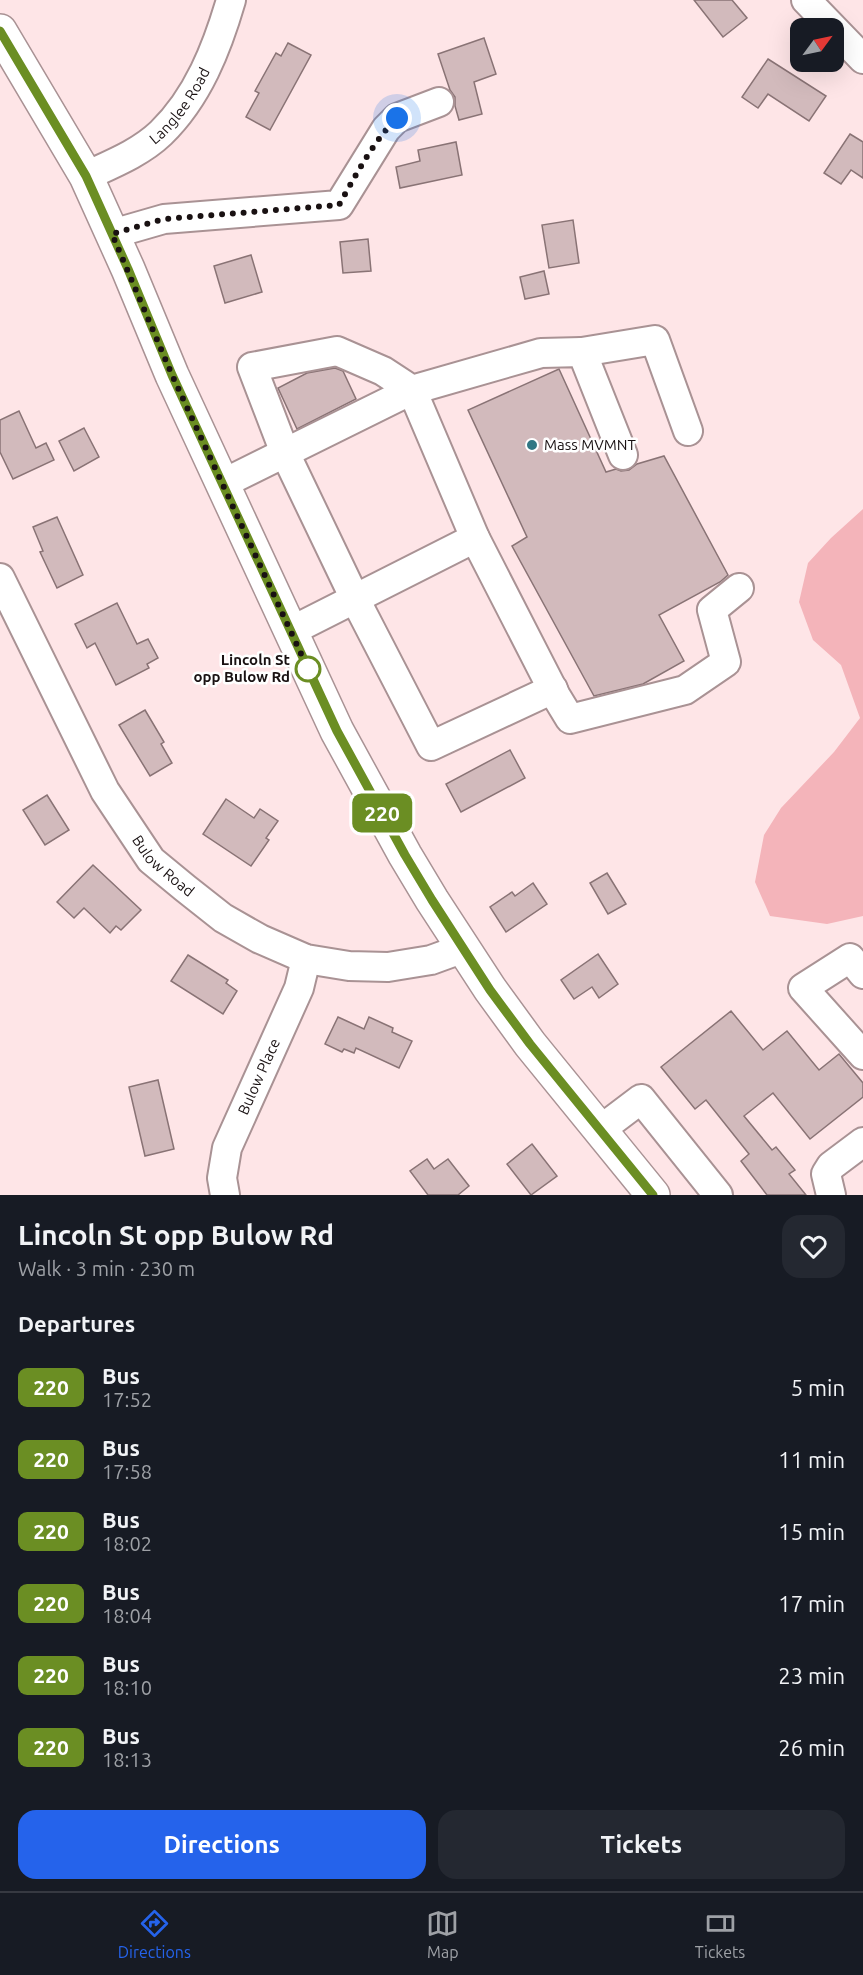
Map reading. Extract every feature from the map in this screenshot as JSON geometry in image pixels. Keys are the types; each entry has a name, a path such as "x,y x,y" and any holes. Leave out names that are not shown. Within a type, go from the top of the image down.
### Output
{"main road":[{"path":"0,31 86,176 172,375 337,731 405,855 464,948 530,1044 652,1195"}],"street":[{"name":"Langlee Road","path":"86,176 129,156 161,133 196,90 222,29 231,0"},
{"path":"806,0 863,58"},
{"path":"112,234 164,219 339,205 361,166 391,124 397,118 439,102"},
{"path":"222,484 412,390 541,353 582,352 655,340 688,431"},
{"path":"553,689 431,746 355,599 285,453 252,367 337,351 382,371 412,390 475,538 570,718 685,690 726,662 712,610 739,588"},
{"path":"582,352 623,455"},
{"path":"291,631 475,538"},
{"name":"Bulow Road","path":"0,578 105,791 151,860 223,918 260,939 306,959 349,966 388,967 431,960 464,948"},
{"path":"863,974 850,958 803,988 863,1055"},
{"name":"Bulow Place","path":"225,1195 222,1179 227,1148 299,988 306,959"},
{"path":"600,1130 641,1099 718,1195"},
{"path":"831,1195 826,1174 831,1166 863,1142"}],"shaded area":[{"path":"863,509 863,916 827,924 770,916 755,882 764,835 781,808 834,752 860,718 841,665 813,640 799,602 808,563"}],"building":[{"path":"694,0 732,0 747,18 723,37"},
{"path":"484,38 496,74 474,82 482,114 459,120 455,97 450,90 438,54"},
{"path":"288,43 311,55 270,130 246,117 259,93 255,91 276,53 281,56"},
{"path":"768,59 826,96 809,121 768,94 758,108 742,97"},
{"path":"850,134 863,142 863,178 851,170 841,184 824,173"},
{"path":"456,142 462,175 400,188 396,167 420,161 418,150"},
{"path":"573,220 579,263 549,268 542,225"},
{"path":"368,239 371,271 343,273 340,242"},
{"path":"251,255 262,292 225,303 214,266"},
{"path":"544,271 549,294 525,299 520,277"},
{"path":"335,368 343,371 356,399 297,429 278,388 307,373"},
{"name":"Mass MVMNT","path":"559,369 606,472 616,469 629,470 637,464 664,456 728,575 720,582 659,615 684,661 643,684 594,696 512,546 527,537 468,410"},
{"path":"19,411 36,448 46,443 54,460 13,479 0,452 0,420"},
{"path":"84,428 99,457 74,471 59,441"},
{"path":"57,517 83,575 57,588 40,552 43,551 33,527"},
{"path":"117,603 137,644 148,639 158,658 147,664 149,668 116,685 95,643 87,648 75,624"},
{"path":"145,710 164,742 161,744 172,763 150,776 119,725"},
{"path":"510,750 525,778 461,812 446,784"},
{"path":"47,795 69,830 45,845 23,810"},
{"path":"226,799 254,818 260,809 278,821 266,838 269,840 251,866 203,834"},
{"path":"93,865 141,910 121,930 116,926 110,933 84,908 74,918 57,902"},
{"path":"607,873 626,904 608,914 590,883"},
{"path":"533,883 547,904 506,932 490,907 512,892 515,896"},
{"path":"598,954 618,984 599,998 592,987 574,999 561,980"},
{"path":"188,955 228,980 226,983 237,991 223,1014 171,981"},
{"path":"731,1011 763,1050 787,1031 819,1070 839,1054 863,1083 863,1097 810,1139 773,1093 744,1116 772,1150 776,1147 795,1170 789,1174 806,1195 767,1195 741,1161 749,1154 706,1100 695,1109 661,1067"},
{"path":"338,1017 364,1029 369,1017 393,1028 392,1032 412,1041 399,1068 356,1048 354,1053 344,1049 342,1052 325,1044"},
{"path":"158,1080 174,1149 145,1156 129,1087"},
{"path":"532,1144 557,1176 531,1195 507,1164"},
{"path":"427,1159 434,1169 448,1159 469,1186 458,1195 428,1195 410,1171"}],"bus line":[{"name":"220","path":"0,31 86,176 172,375 337,731 405,855 490,990 530,1044 653,1195"}],"place":[{"name":"Mass MVMNT","path":"532,445"},
{"name":"Lincoln St opp Bulow Rd","path":"308,669"}],"route":[{"path":"308,669 309,671 172,375 112,234 164,219 339,205 361,166 386,129 397,118"}]}
